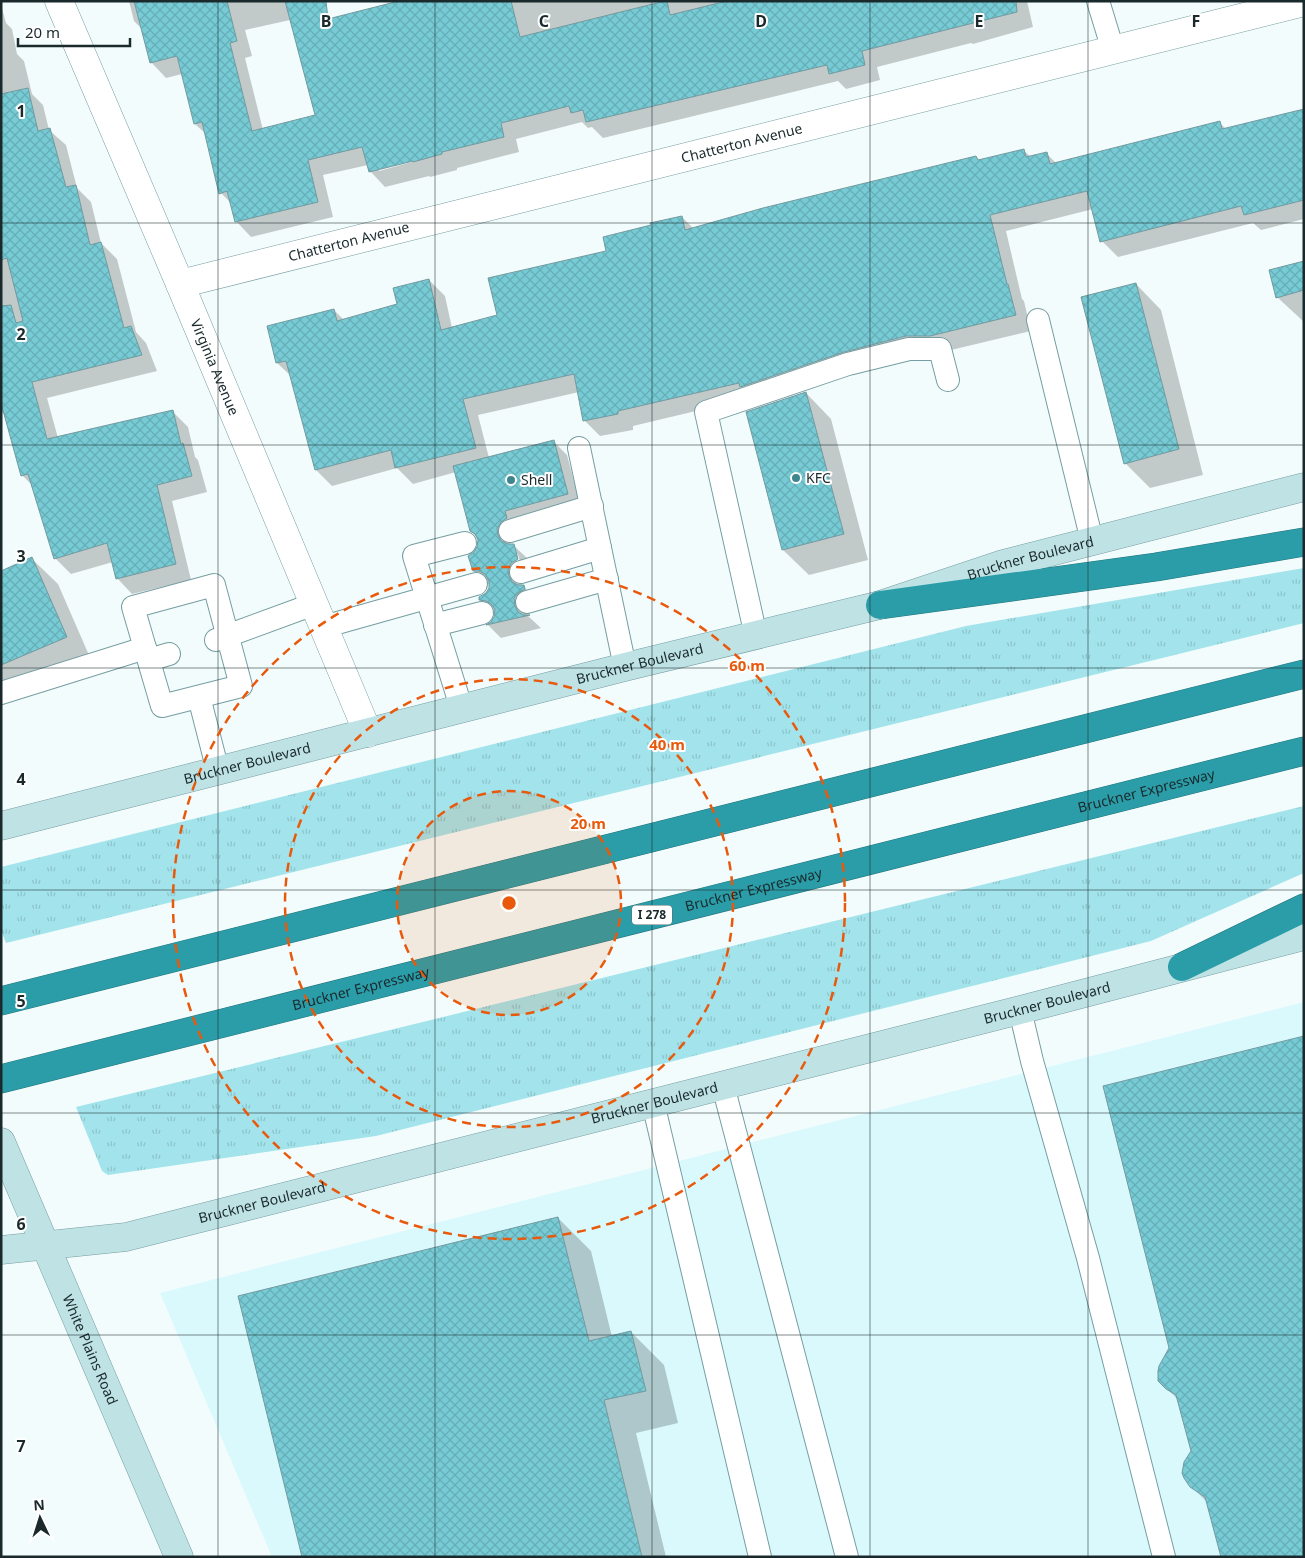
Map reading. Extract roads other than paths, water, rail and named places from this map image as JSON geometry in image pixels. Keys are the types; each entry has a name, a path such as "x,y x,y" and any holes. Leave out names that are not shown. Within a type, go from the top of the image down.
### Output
{"highway":[{"path":"880,605 1156,567 1304,542"},
{"path":"1,1001 1304,674"},
{"name":"Bruckner Expressway","path":"1,1079 1304,751"},
{"path":"1182,968 1304,908"}],"main road":[{"name":"Bruckner Boulevard","path":"1,826 462,710 624,667 880,605 1003,564 1304,487"},
{"name":"Bruckner Boulevard","path":"1,1250 126,1236 724,1086 1304,936"},
{"name":"White Plains Road","path":"1,1142 179,1557"}],"street":[{"name":"Virginia Avenue","path":"59,1 368,733"},
{"name":"Chatterton Avenue","path":"180,284 1304,2"}],"lane":[{"path":"1098,1 1113,50"},
{"path":"1038,320 1092,541"},
{"path":"756,636 706,412 848,364 909,350 940,349 948,380"},
{"path":"579,448 624,667"},
{"path":"510,531 592,506"},
{"path":"462,710 414,556 465,543"},
{"path":"521,572 600,548"},
{"path":"527,602 606,579"},
{"path":"222,638 319,616 426,598 476,584"},
{"path":"214,585 222,638 241,686 162,706 154,654 133,607 214,585"},
{"path":"435,625 482,613"},
{"path":"1,693 154,654"},
{"path":"199,697 218,771"},
{"path":"1020,1010 1032,1061 1088,1258 1164,1557"},
{"path":"724,1086 847,1557"},
{"path":"653,1103 760,1557"}],"place":[{"name":"KFC","path":"796,478"},
{"name":"Shell","path":"511,480"}]}
